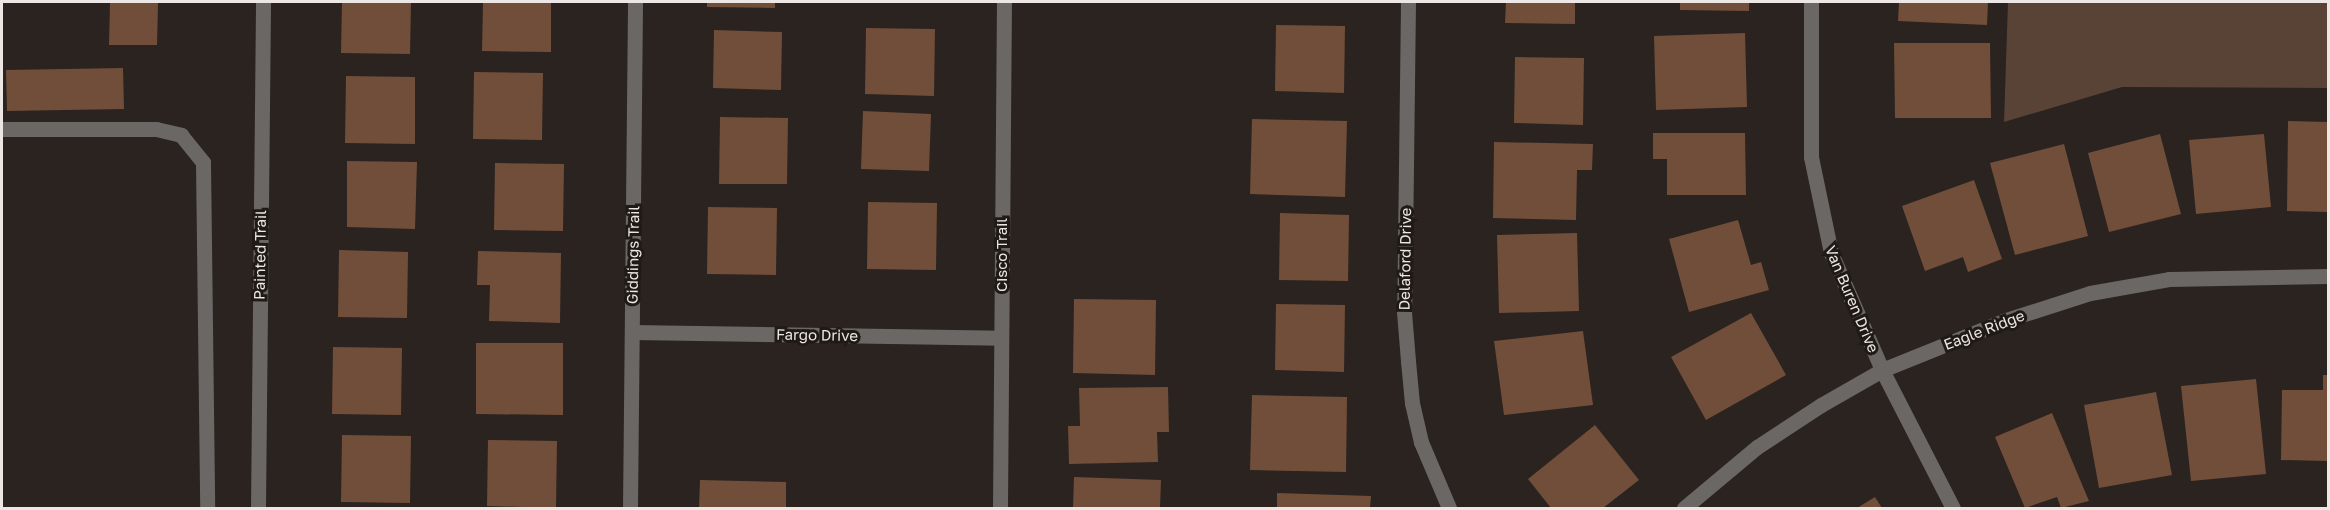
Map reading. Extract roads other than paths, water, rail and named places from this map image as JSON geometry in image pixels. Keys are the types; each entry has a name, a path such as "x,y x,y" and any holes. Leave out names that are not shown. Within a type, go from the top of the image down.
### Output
{"street":[{"name":"Painted Trail","path":"258,508 263,2"},
{"name":"Giddings Trail","path":"630,508 635,2"},
{"name":"Cisco Trail","path":"1000,508 1004,2"},
{"name":"Delaford Drive","path":"1408,2 1404,312 1412,403 1421,442 1449,508"},
{"name":"Van Buren Drive","path":"1811,2 1811,157 1818,204 1831,253 1882,370 1953,508"},
{"path":"2,129 156,129 181,135 203,162 207,508"},
{"name":"Eagle Ridge","path":"1684,508 1757,447 1882,370 2003,321 2090,294 2169,279 2328,276"},
{"name":"Fargo Drive","path":"632,332 1001,338"}]}
